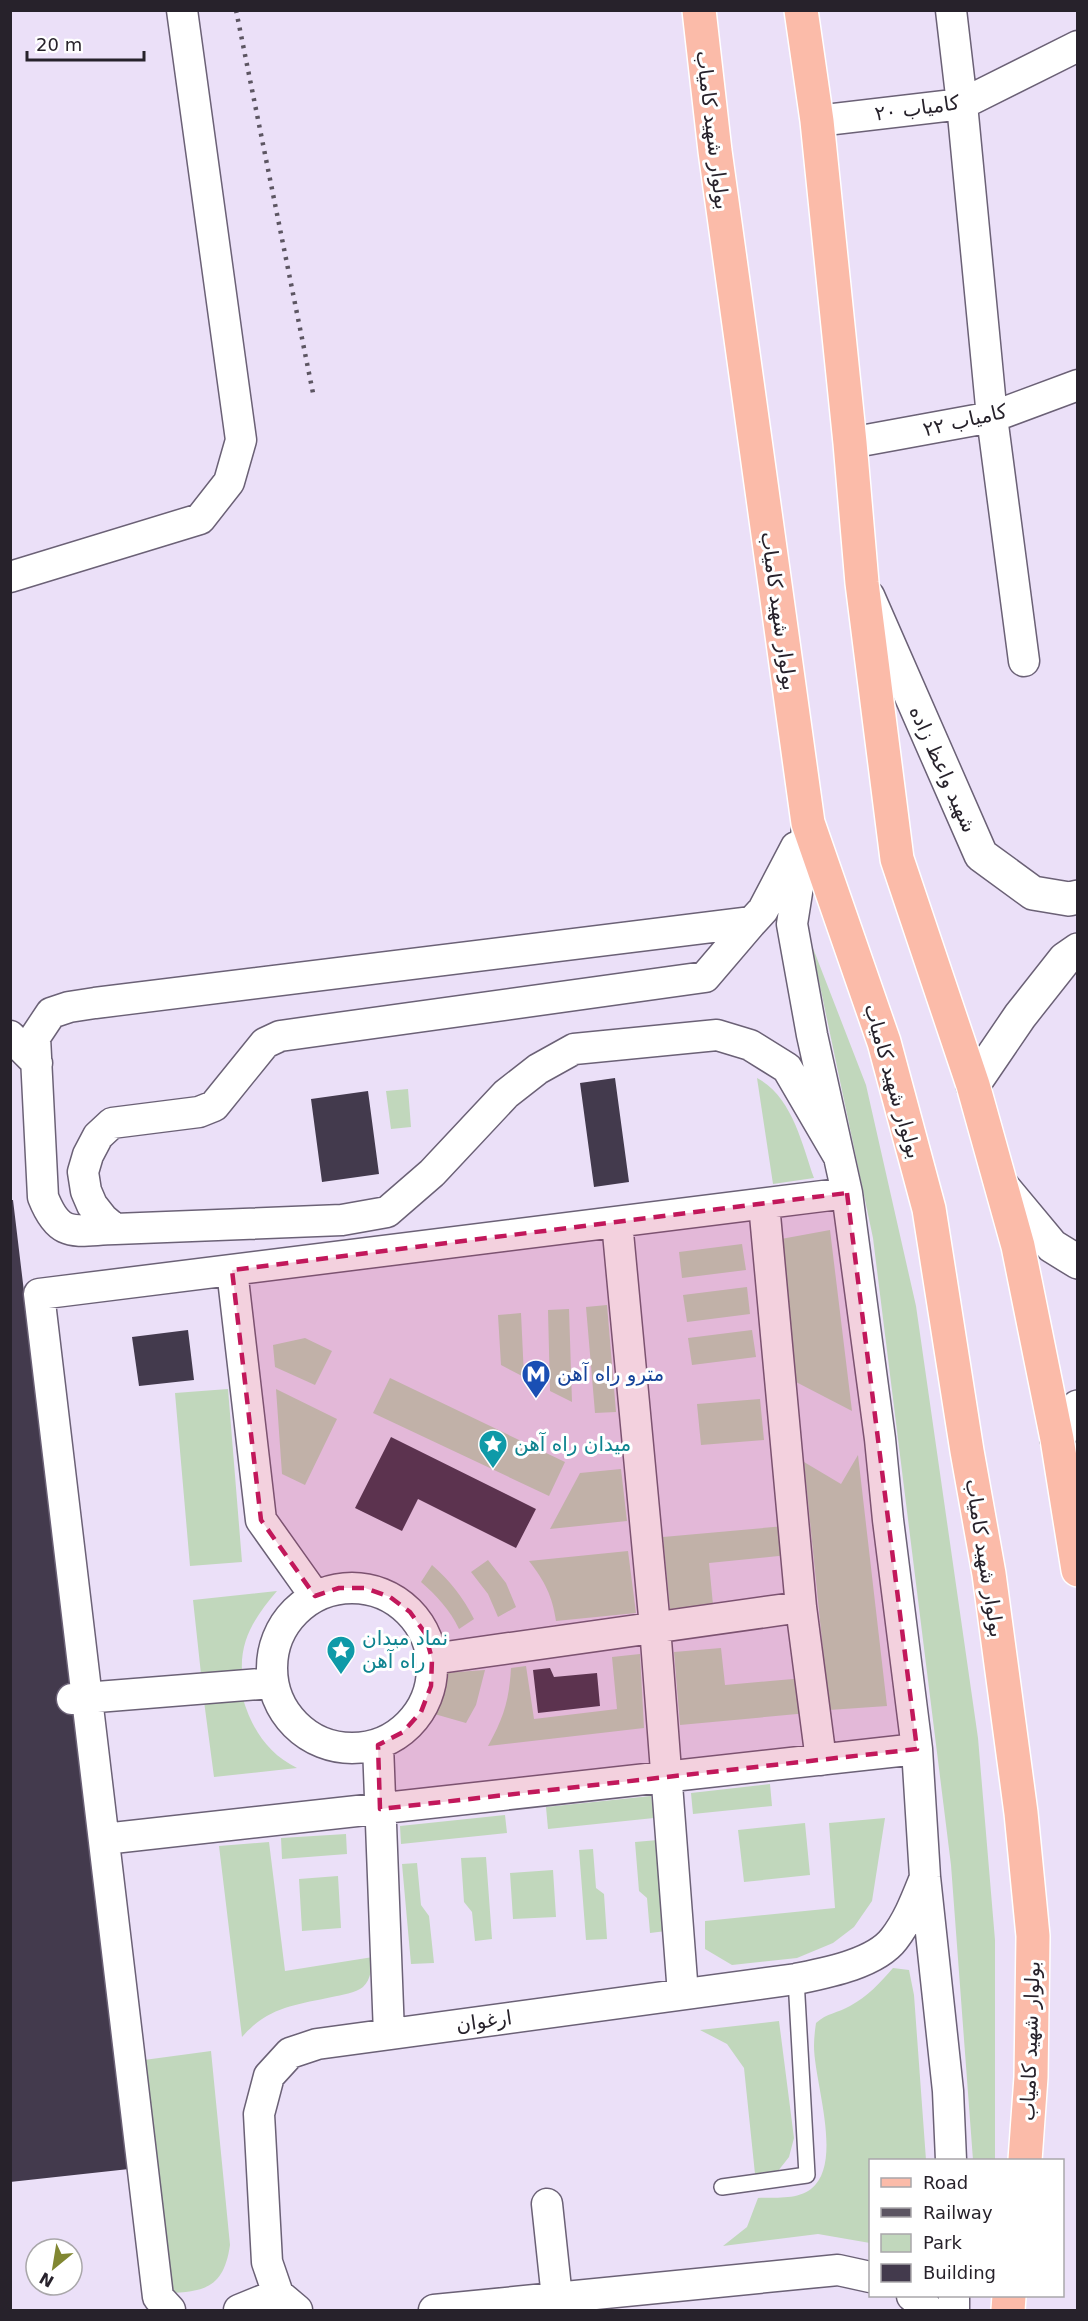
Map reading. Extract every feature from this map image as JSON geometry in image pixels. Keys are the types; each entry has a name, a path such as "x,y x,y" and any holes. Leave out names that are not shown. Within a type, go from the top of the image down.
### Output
{"main road":[{"name":"بولوار شهید کامیاب","path":"699,10 717,163 808,823 884,1042 929,1209 989,1574 1022,1813 1033,1936 1031,2077 1025,2159"},
{"path":"801,10 817,121 862,583 897,859 973,1086 1018,1246 1057,1439 1077,1570"}],"street":[{"path":"10,577 200,519 229,482 241,440 182,10"},
{"path":"951,10 992,417 1024,661"},
{"name":"کامیاب ۲۰","path":"817,121 962,104 1077,46"},
{"name":"کامیاب ۲۲","path":"850,443 992,417 1077,385"},
{"name":"شهید واعظ زاده","path":"862,583 981,855 1033,893 1069,899 1077,897"},
{"path":"115,1229 103,1219 93,1205 86,1191 83,1172 88,1155 98,1136 112,1123 199,1112 214,1106 265,1044 280,1036 705,977 763,910 808,823"},
{"path":"808,823 792,924 812,1035 847,1193 880,1439 917,1749 925,1877 948,2091 951,2159"},
{"path":"752,922 69,1007 51,1013 35,1037 43,1197 50,1216 60,1227 73,1230 342,1220 387,1212 432,1173 506,1094 538,1069 574,1049 717,1035 750,1045 787,1068 839,1157"},
{"path":"973,1086 1020,1016 1065,959 1077,950"},
{"path":"10,1036 37,1063"},
{"path":"1002,1186 1052,1246 1077,1262"},
{"path":"170,2310 158,2296 104,1839 79,1698 39,1294 847,1193"},
{"path":"764,1204 801,1607 821,1760"},
{"path":"617,1222 655,1627 683,1994"},
{"path":"232,1270 261,1520 315,1596"},
{"path":"1057,1439 1077,1407"},
{"path":"339,1588 365,1588 390,1597 410,1612 425,1634 432,1659 431,1686 421,1712 403,1732 378,1745 351,1750 324,1744 300,1730 282,1708 272,1683 272,1657 280,1632 294,1612 315,1596 339,1588"},
{"path":"432,1659 801,1607"},
{"path":"79,1698 272,1683"},
{"path":"378,1745 389,2034"},
{"path":"104,1839 917,1749"},
{"name":"ارغوان","path":"239,2310 287,2302 267,2262 259,2114 269,2076 290,2053 318,2044 795,1979 831,1971 876,1954 893,1940 909,1915 925,1877"},
{"path":"547,2204 557,2298"},
{"path":"434,2310 838,2270 869,2277"},
{"path":"914,2297 929,2310"}],"lane":[{"path":"722,2187 807,2175 795,1979"}],"highlighted area":[{"path":"847,1193 917,1749 380,1809 378,1745 403,1732 421,1712 431,1686 432,1659 425,1633 410,1612 390,1597 365,1588 339,1588 315,1596 261,1520 232,1270"}],"green space":[{"path":"811,943 866,1085 916,1306 978,1738 995,1940 995,2159 973,2159 951,1865 873,1238"},
{"path":"757,1078 779,1096 787,1109 800,1136 814,1178 773,1184"},
{"path":"408,1089 411,1127 391,1129 386,1091"},
{"path":"830,1230 852,1411 796,1382 781,1239"},
{"path":"742,1244 746,1270 682,1278 679,1252"},
{"path":"747,1287 750,1314 687,1322 683,1295"},
{"path":"607,1305 616,1412 595,1413 586,1307"},
{"path":"569,1309 572,1402 550,1391 548,1310"},
{"path":"521,1313 524,1377 501,1365 498,1315"},
{"path":"752,1330 756,1357 692,1365 688,1338"},
{"path":"305,1338 332,1351 315,1385 275,1367 273,1345"},
{"path":"390,1378 565,1462 549,1496 373,1413"},
{"path":"228,1389 242,1562 190,1566 175,1393"},
{"path":"276,1389 337,1419 305,1485 282,1474"},
{"path":"760,1399 764,1440 701,1445 697,1404"},
{"path":"858,1455 887,1706 829,1710 804,1462 841,1484"},
{"path":"621,1469 627,1521 550,1529 580,1473"},
{"path":"785,1526 788,1555 709,1563 713,1605 670,1609 663,1537"},
{"path":"628,1551 636,1613 556,1621 547,1589 529,1561"},
{"path":"488,1560 506,1583 516,1607 498,1617 488,1594 471,1572"},
{"path":"432,1565 456,1590 474,1619 459,1629 443,1604 421,1582"},
{"path":"277,1591 262,1609 251,1628 244,1649 242,1672 201,1674 193,1600"},
{"path":"721,1648 725,1685 804,1678 808,1713 680,1725 674,1652"},
{"path":"640,1654 644,1728 488,1746 505,1708 511,1668 526,1666 534,1719 617,1709 612,1657"},
{"path":"485,1670 476,1705 466,1723 431,1713 438,1696 443,1673"},
{"path":"243,1699 262,1740 278,1756 297,1768 214,1777 204,1701"},
{"path":"770,1784 772,1806 693,1814 691,1793"},
{"path":"651,1796 654,1818 548,1829 546,1807"},
{"path":"505,1815 507,1833 401,1844 400,1826"},
{"path":"885,1818 872,1901 854,1927 833,1943 797,1958 732,1965 705,1949 705,1921 835,1908 829,1823"},
{"path":"805,1823 810,1875 744,1882 738,1830"},
{"path":"346,1834 347,1854 282,1859 281,1838"},
{"path":"658,1840 666,1931 650,1933 647,1898 639,1891 635,1842"},
{"path":"269,1842 285,1971 373,1957 371,1973 368,1981 360,1989 272,2013 242,2037 219,1846"},
{"path":"593,1849 596,1888 604,1894 607,1939 586,1940 579,1850"},
{"path":"486,1857 492,1939 475,1941 472,1912 464,1902 461,1858"},
{"path":"417,1863 421,1905 429,1916 434,1963 411,1964 402,1864"},
{"path":"553,1870 556,1917 513,1919 510,1873"},
{"path":"338,1876 341,1928 302,1931 299,1879"},
{"path":"893,1968 909,1970 914,1995 926,2159 869,2159 869,2243 818,2234 723,2246 747,2227 758,2198 786,2197 805,2193 821,2177 826,2142 825,2121 815,2061 816,2023 846,2008 879,1984"},
{"path":"779,2021 794,2138 789,2157 778,2171 755,2174 744,2068 727,2044 700,2030"},
{"path":"211,2051 230,2245 223,2270 211,2284 193,2291 168,2293 144,2060"}],"building":[{"path":"615,1078 629,1182 594,1187 580,1083"},
{"path":"368,1091 379,1174 322,1182 311,1099"},
{"path":"10,1200 13,1200 129,2169 10,2182"},
{"path":"188,1330 194,1380 139,1386 132,1337"},
{"path":"391,1437 536,1509 516,1548 418,1499 402,1531 355,1508"},
{"path":"550,1668 554,1677 597,1673 600,1706 538,1713 533,1670"}],"railway":[{"path":"236,10 313,393"}],"place":[{"name":"مترو راه آهن","path":"536,1400"},
{"name":"میدان راه آهن","path":"493,1470"},
{"name":"نماد میدان راه آهن","path":"341,1676"}]}
